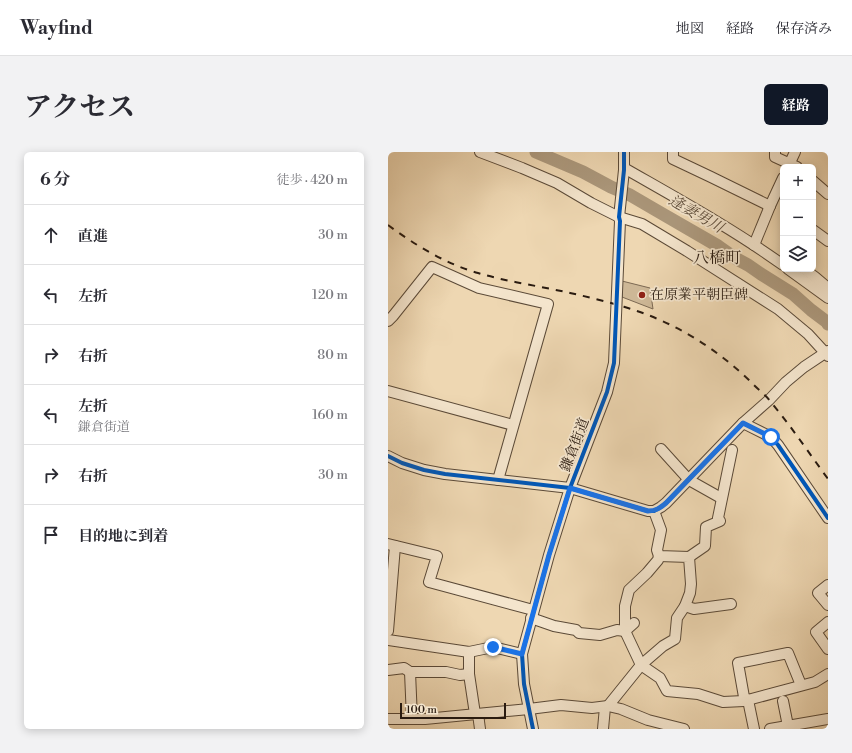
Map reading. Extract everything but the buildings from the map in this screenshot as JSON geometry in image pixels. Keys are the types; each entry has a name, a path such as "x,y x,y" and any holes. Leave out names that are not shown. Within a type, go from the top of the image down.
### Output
{"street":[{"path":"388,456 402,463 424,470 445,474 570,488 648,511 654,511 661,507 689,480 743,423 769,400 786,382 804,367 827,353 808,334 778,309 642,224 591,203 557,184 522,168 480,152"},
{"path":"624,152 624,169 754,245 780,263"},
{"path":"673,152 673,159 711,176 770,206"},
{"path":"764,152 775,154 789,164"},
{"path":"792,164 795,152"},
{"name":"鎌倉街道","path":"533,729 524,684 522,654 549,555 570,488 607,392 614,363 620,221 619,215 624,169"},
{"path":"754,245 780,184"},
{"path":"816,184 828,194"},
{"path":"816,232 828,241"},
{"path":"388,321 394,316 432,267 479,288 548,304 498,480"},
{"path":"792,272 828,298"},
{"path":"808,272 828,288"},
{"path":"388,391 513,425"},
{"path":"743,423 771,437 828,518"},
{"path":"661,449 689,480 722,498"},
{"path":"660,556 689,557 705,546 706,527 720,521 718,518 732,450"},
{"path":"654,511 661,530 657,550 660,556"},
{"path":"388,631 392,545 437,556 429,582 532,614 554,626 576,630 579,633 600,635 617,630 625,631 634,623"},
{"path":"660,556 647,573 630,590 625,606 625,631 641,665 660,678 667,691 698,694 723,702 748,700 815,682 828,674"},
{"path":"604,729 606,706 641,665 663,646 675,639 677,618 685,606 690,593 691,584 689,557"},
{"path":"828,585 818,592 828,605"},
{"path":"685,606 694,608 731,604"},
{"path":"828,622 816,632 828,649"},
{"path":"388,640 469,652 493,647 522,654"},
{"path":"469,652 469,674 480,729"},
{"path":"754,729 748,700 744,697 738,663 788,653 801,685"},
{"path":"388,670 404,668 410,672 446,672 460,675 469,674"},
{"path":"410,672 412,719"},
{"path":"783,701 786,727"},
{"path":"388,719 425,719 561,705 592,708 606,706 621,709 648,720 684,729"},
{"path":"425,719 429,729"},
{"path":"770,729 828,719"}],"shaded area":[{"path":"622,281 650,288 653,309 622,297"}],"waterway":[{"name":"逢妻男川","path":"536,152 583,172 630,195 718,246 793,294 828,324"}],"railway":[{"path":"388,225 409,240 454,265 501,279 559,290 640,312 671,325 699,341 726,360 766,396 793,430 828,479"}],"cycle path":[{"path":"533,729 524,684 522,654 549,555 570,488 607,392 614,363 619,217 624,170 624,152"},
{"path":"388,456 402,463 424,470 445,474 570,488 648,511 654,511 666,503 743,423 771,437 828,518"}],"place":[{"name":"在原業平朝臣碑","path":"642,295"}],"district":[{"name":"八橋町","path":"717,258"}],"route":[{"path":"493,647 522,654 533,610 570,488 648,511 654,511 666,503 743,423 771,437"}]}
